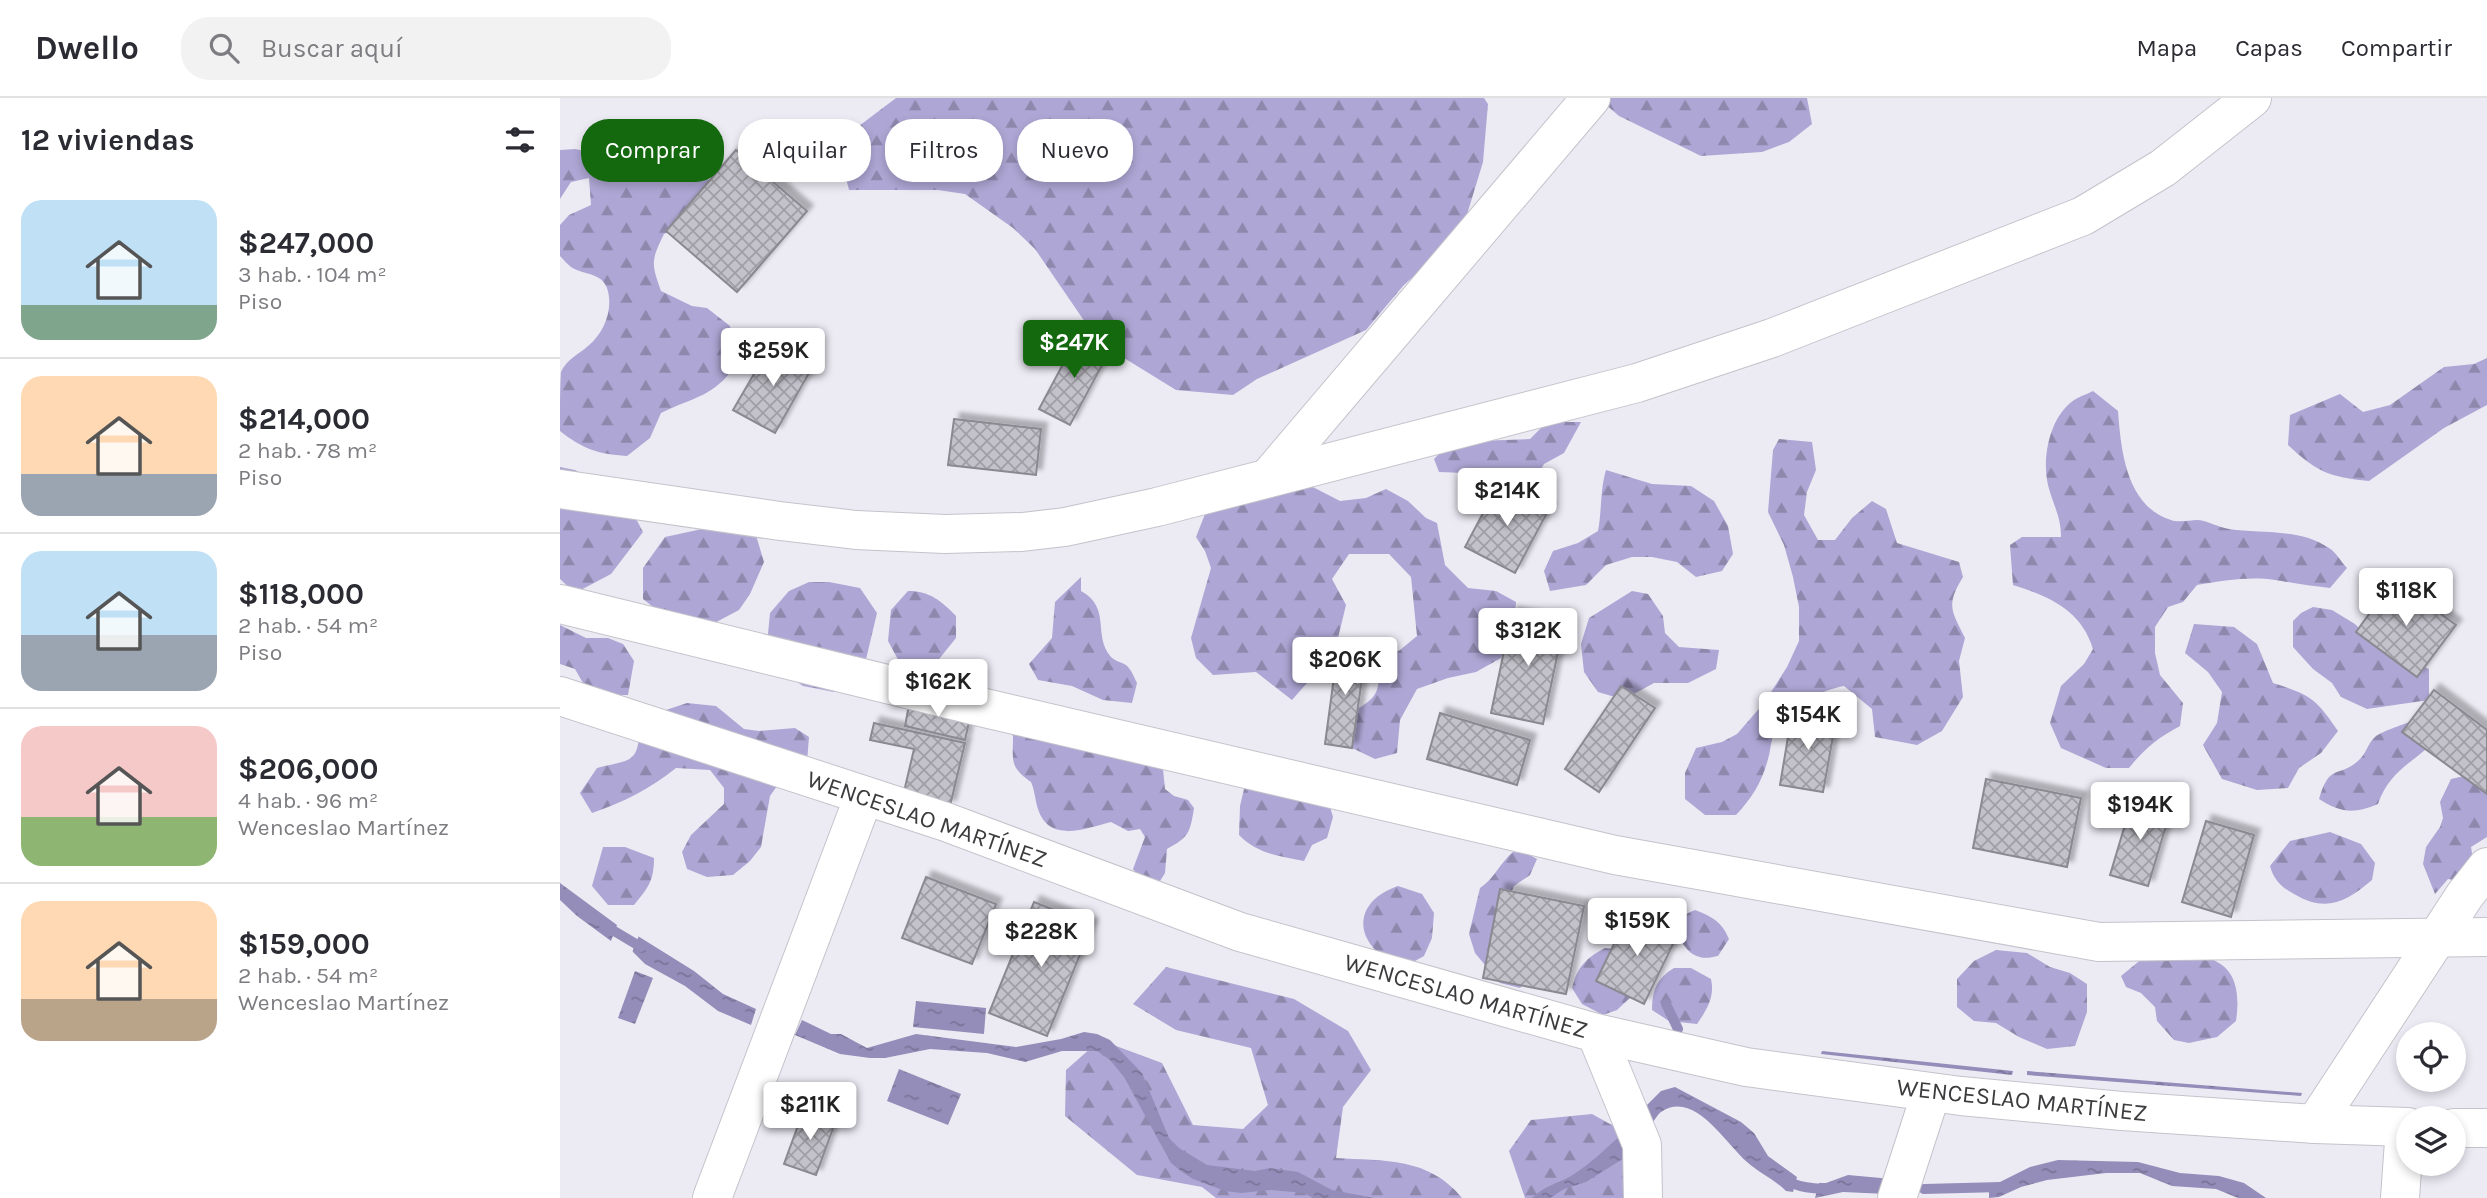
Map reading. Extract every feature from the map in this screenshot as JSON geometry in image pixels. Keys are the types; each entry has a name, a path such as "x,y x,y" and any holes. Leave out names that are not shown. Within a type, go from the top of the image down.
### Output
{"street":[{"path":"1268,478 1591,98"},
{"path":"560,489 856,530 945,534 1022,532 1065,527 1157,507 1637,383 1772,338 2083,216 2163,168 2252,98"},
{"path":"560,604 989,709 1615,855 2099,942 2487,937"},
{"name":"WENCESLAO MARTÍNEZ","path":"560,696 946,822 1240,932 1596,1033 1746,1067 1931,1093 2122,1111 2396,1127"},
{"path":"712,1198 864,796"},
{"path":"2315,1124 2465,895 2487,867"},
{"path":"1596,1033 1642,1145 1643,1198"},
{"path":"1897,1198 1931,1093"},
{"path":"2466,1128 2487,1128"},
{"path":"2400,1198 2402,1176"}],"green space":[{"path":"896,98 1484,98 1488,104 1483,162 1465,221 1448,245 1403,286 1366,330 1257,379 1233,395 1176,390 1103,345 1035,249 1013,228 965,194 938,190 849,190 847,182 871,182 871,119 868,119"},
{"path":"1598,98 1807,98 1812,124 1789,142 1762,152 1701,156 1619,116"},
{"path":"560,150 581,150 581,180 571,182 560,199"},
{"path":"589,182 710,183 676,229 664,234 657,250 654,268 661,291 692,306 707,308 730,326 736,364 711,390 661,413 650,438 627,456 591,449 560,431 561,372 569,361 594,341 608,312 609,296 601,279 576,270 560,256 560,225 569,215 591,205"},
{"path":"2487,358 2487,405 2444,428 2369,481 2324,472 2288,445 2290,415 2340,394 2363,412 2390,405 2444,367 2474,364"},
{"path":"2093,391 2118,411 2121,443 2129,475 2144,503 2156,513 2174,521 2198,520 2229,529 2306,537 2332,550 2347,568 2330,588 2265,579 2226,581 2197,585 2183,602 2168,607 2155,627 2155,653 2160,675 2183,703 2180,726 2152,744 2129,768 2106,768 2061,748 2050,723 2061,686 2084,664 2093,649 2081,624 2062,607 2013,585 2010,545 2022,537 2061,537 2046,475 2049,442 2062,412 2074,400"},
{"path":"1547,422 1581,422 1564,453 1544,464 1521,504 1496,509 1465,473 1439,472 1434,459 1451,442 1530,439"},
{"path":"1779,439 1812,442 1816,470 1807,492 1804,515 1818,540 1835,540 1852,518 1872,501 1886,509 1897,543 1959,562 1963,577 1954,594 1952,607 1965,638 1959,661 1963,697 1942,731 1917,745 1875,737 1872,709 1844,686 1815,695 1787,712 1781,719 1774,731 1766,767 1759,782 1752,796 1736,815 1705,815 1685,799 1685,773 1696,748 1722,742 1737,734 1764,703 1787,667 1799,641 1799,607 1793,577 1784,545 1768,512 1773,450"},
{"path":"560,467 575,470 625,498 643,532 611,574 575,593 560,579"},
{"path":"1606,470 1652,484 1691,486 1714,501 1728,526 1733,554 1722,571 1696,577 1677,562 1652,557 1632,557 1606,565 1586,585 1550,591 1544,571 1553,551 1578,543 1598,531"},
{"path":"1307,484 1340,501 1366,498 1386,489 1408,501 1426,518 1437,523 1445,565 1468,588 1496,591 1516,602 1513,633 1501,658 1476,672 1417,689 1400,720 1397,753 1375,759 1352,748 1346,717 1370,700 1377,690 1377,661 1400,650 1417,636 1411,577 1389,554 1349,554 1332,579 1346,605 1338,638 1315,641 1310,653 1307,683 1292,700 1256,672 1213,675 1196,658 1191,638 1211,568 1196,537 1207,509"},
{"path":"702,529 755,532 764,562 750,594 739,610 707,627 671,621 643,599 643,568 665,537"},
{"path":"1081,577 1081,591 1096,605 1106,649 1113,658 1128,667 1137,683 1132,703 1103,700 1072,686 1038,680 1029,664 1052,638 1055,602"},
{"path":"809,582 829,582 860,588 877,613 863,672 834,692 803,686 778,669 767,644 770,613 789,591"},
{"path":"908,591 935,598 956,616 956,638 931,669 902,667 888,641 891,610"},
{"path":"1632,591 1648,594 1663,616 1665,633 1679,647 1719,650 1716,669 1688,683 1654,683 1632,695 1615,697 1598,692 1584,672 1581,644 1589,618"},
{"path":"2313,607 2332,610 2355,624 2381,650 2429,669 2429,700 2367,709 2341,697 2332,683 2313,669 2293,647 2293,621"},
{"path":"2194,624 2234,627 2257,644 2273,683 2312,700 2338,731 2321,753 2299,768 2288,788 2257,790 2222,779 2203,745 2217,723 2222,692 2208,672 2185,653"},
{"path":"560,625 586,638 608,638 623,644 634,661 628,695 597,695 583,683 575,669 560,664"},
{"path":"687,703 716,706 744,729 759,731 795,728 809,737 807,762 784,776 770,796 761,847 750,861 733,875 707,877 687,869 682,852 691,835 724,804 724,788 710,770 676,768 636,794 592,813 580,793 597,768 623,762 633,756 637,750 639,731 654,714"},
{"path":"2415,720 2431,745 2393,777 2378,804 2355,811 2334,807 2319,799 2331,775 2359,760 2375,737"},
{"path":"1004,726 1163,769 1165,789 1174,796 1188,800 1194,808 1187,833 1167,849 1165,873 1157,886 1143,884 1133,869 1145,837 1140,829 1128,831 1111,822 1070,831 1051,827 1043,820 1031,782 1016,767 1013,736"},
{"path":"1248,772 1328,800 1333,817 1327,838 1312,845 1304,861 1261,850 1239,835 1240,806"},
{"path":"2477,773 2487,776 2487,837 2471,847 2474,866 2471,883 2448,879 2435,894 2423,864 2426,847 2443,818 2440,802 2451,779"},
{"path":"2330,832 2361,844 2375,863 2372,880 2344,899 2326,904 2305,900 2285,889 2270,866 2290,841"},
{"path":"603,847 625,847 654,858 649,884 634,905 608,905 592,886"},
{"path":"1513,852 1528,854 1537,859 1530,875 1514,886 1509,898 1540,970 1520,988 1500,983 1475,953 1469,934 1480,888"},
{"path":"1398,886 1422,894 1434,913 1432,938 1424,956 1404,967 1388,960 1376,950 1367,939 1364,927 1364,915 1370,904 1381,894"},
{"path":"1695,910 1716,921 1729,939 1718,956 1704,958 1695,955 1681,940 1675,925"},
{"path":"1605,948 1616,949 1632,996 1617,1010 1603,1015 1582,1004 1572,988 1583,964"},
{"path":"1996,950 2027,953 2087,984 2087,1012 2075,1046 2047,1049 1996,1023 1974,1021 1957,1007 1957,979 1974,961"},
{"path":"2149,953 2203,957 2227,970 2234,982 2237,999 2236,1021 2217,1037 2189,1043 2174,1040 2157,1021 2155,1007 2141,993 2126,987 2121,976"},
{"path":"1166,967 1294,999 1348,1031 1371,1070 1343,1107 1336,1158 1388,1161 1420,1168 1449,1185 1462,1198 1216,1198 1202,1187 1137,1175 1065,1116 1066,1070 1100,1040 1162,1063 1193,1125 1243,1129 1268,1105 1251,1048 1176,1030 1133,1004"},
{"path":"1674,968 1691,968 1711,979 1711,997 1697,1024 1669,1021 1652,1010 1657,985 1663,976"},
{"path":"1592,1114 1637,1139 1630,1198 1525,1198 1509,1151 1531,1120"}],"water":[{"path":"560,883 617,925 611,941 560,900"},
{"path":"633,933 694,971 723,994 756,1009 751,1025 718,1011 685,986 645,964 629,948"},
{"path":"635,971 653,978 635,1024 618,1018"},
{"path":"916,1001 986,1008 984,1034 913,1027"},
{"path":"802,1020 831,1034 841,1034 867,1048 916,1034 1016,1047 1084,1032 1097,1034 1110,1040 1142,1073 1169,1138 1179,1148 1207,1165 1255,1171 1270,1168 1298,1172 1332,1190 1374,1198 1313,1198 1304,1193 1271,1190 1241,1193 1225,1191 1193,1179 1171,1163 1124,1077 1110,1060 1097,1051 1062,1051 1025,1062 987,1053 930,1049 885,1058 870,1058 840,1054 795,1035"},
{"path":"1822,1051 2013,1071 2012,1075 1821,1054"},
{"path":"899,1069 961,1094 948,1125 887,1101"},
{"path":"2027,1071 2302,1093 2301,1096 2027,1075"},
{"path":"1675,1087 1741,1122 1754,1133 1768,1156 1797,1177 1793,1192 1786,1191 1752,1166 1697,1113 1673,1107 1661,1112 1651,1125 1642,1110 1661,1091"},
{"path":"1620,1136 1628,1150 1621,1160 1586,1182 1564,1189 1550,1198 1532,1198 1546,1187 1578,1172"},
{"path":"2058,1160 2138,1162 2180,1173 2219,1176 2244,1183 2266,1198 2238,1198 2216,1189 2172,1186 2140,1173 2106,1173 2047,1180 1989,1198 1989,1183 1998,1183 2030,1167"},
{"path":"1848,1175 1892,1179 1887,1194 1843,1192 1815,1198 1819,1183"}],"pier":[{"path":"633,930 640,933 631,955 626,948 629,932"}],"building":[{"path":"736,150 738,182 773,182 807,211 737,292 666,231 708,182 724,182 724,164"},
{"path":"1078,336 1109,352 1070,425 1039,409"},
{"path":"772,343 813,366 775,433 733,410"},
{"path":"954,419 1041,429 1036,475 948,465"},
{"path":"1499,483 1549,509 1515,573 1465,547"},
{"path":"2394,580 2456,625 2417,677 2356,632"},
{"path":"1512,613 1564,623 1543,724 1491,713"},
{"path":"1338,647 1366,651 1352,748 1325,744"},
{"path":"1621,686 1655,708 1599,792 1565,769"},
{"path":"2434,690 2487,730 2487,794 2402,732"},
{"path":"910,699 971,713 965,740 905,726"},
{"path":"1440,713 1530,740 1517,785 1427,759"},
{"path":"1792,713 1836,720 1823,792 1780,785"},
{"path":"874,723 965,743 950,806 903,796 914,749 870,740"},
{"path":"1986,779 2081,798 2067,867 1973,848"},
{"path":"2133,798 2171,809 2148,886 2110,875"},
{"path":"2206,821 2254,835 2231,917 2182,902"},
{"path":"926,877 996,904 972,964 902,938"},
{"path":"1500,889 1584,906 1566,994 1483,978"},
{"path":"1034,902 1092,925 1047,1036 989,1013"},
{"path":"1629,913 1677,936 1644,1004 1596,981"},
{"path":"804,1109 836,1120 816,1175 784,1164"}],"waterway":[{"path":"604,925 641,947"},
{"path":"1666,1004 1678,1029"},
{"path":"1784,1179 1806,1187 1830,1188"},
{"path":"1924,1189 2001,1187"}]}
